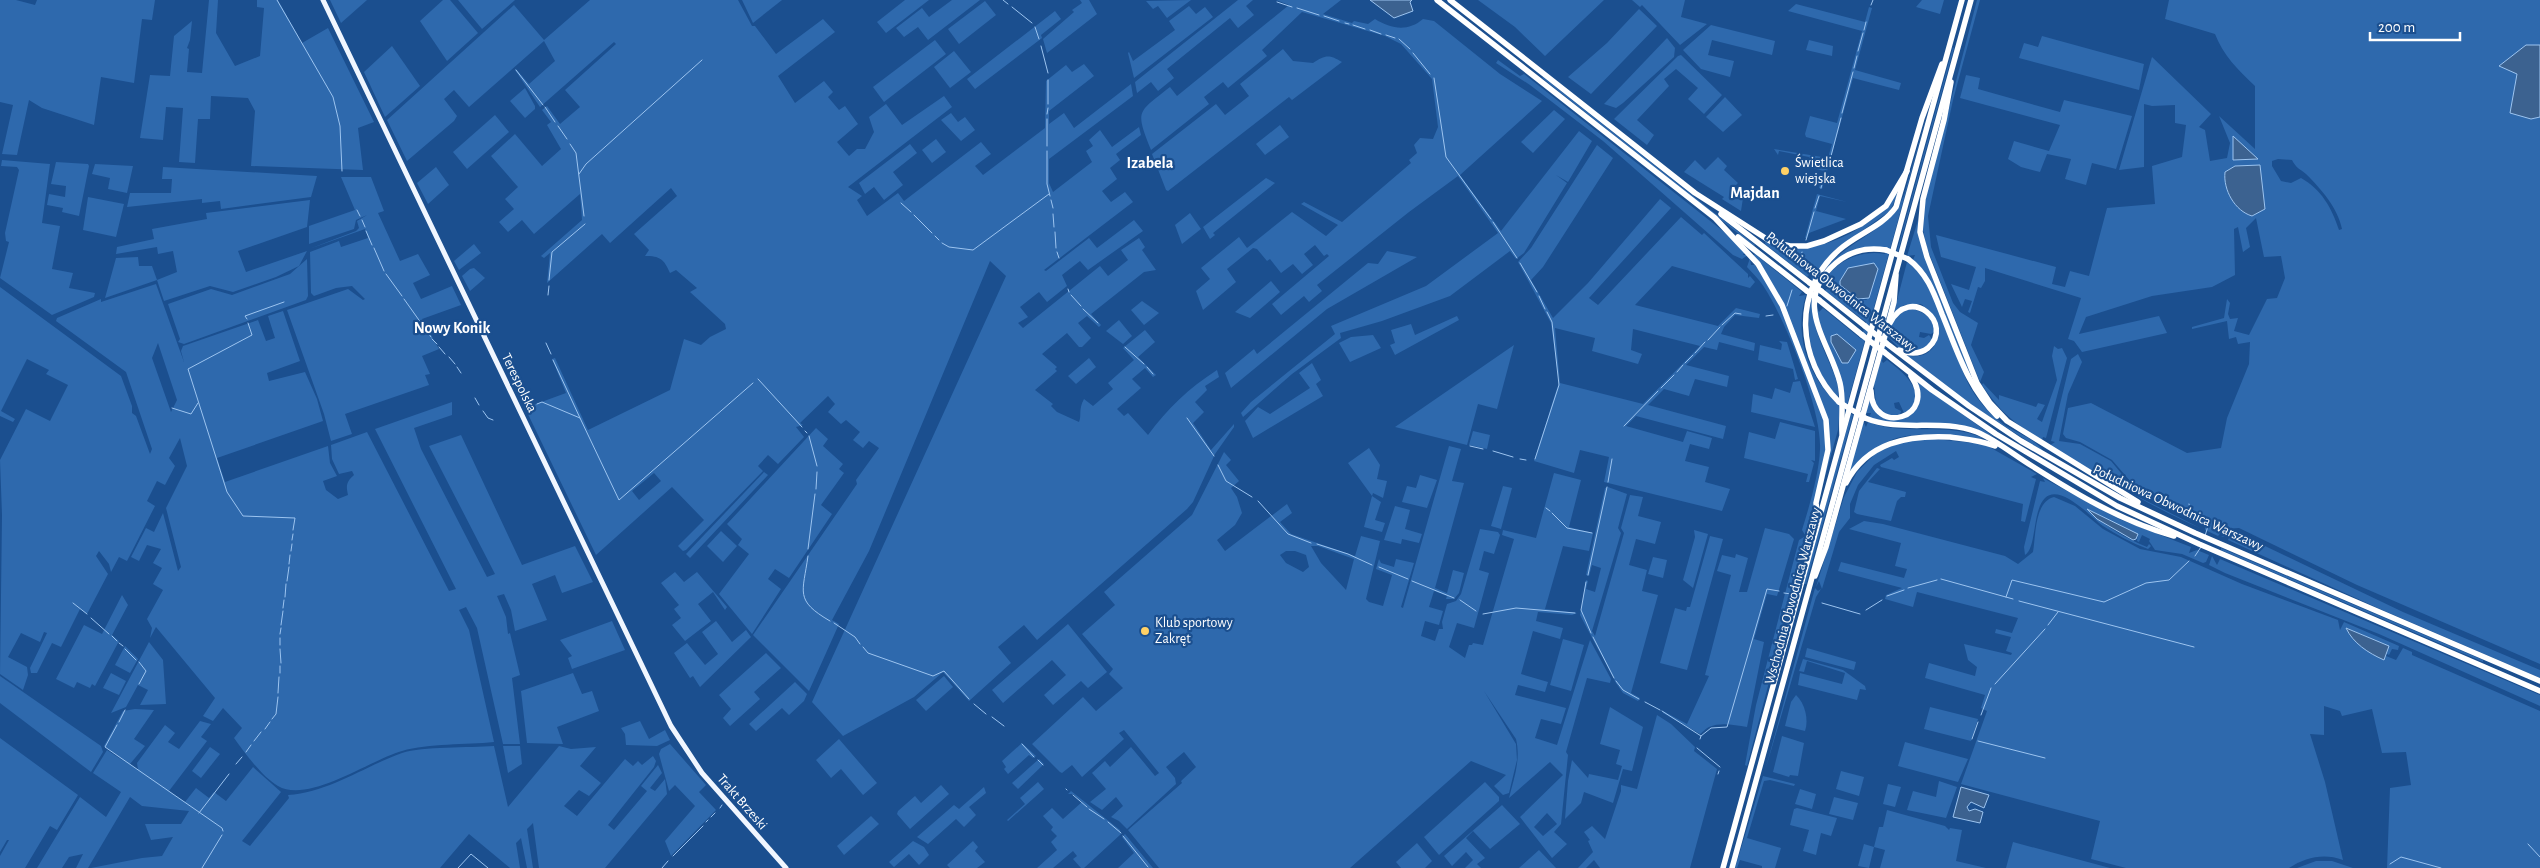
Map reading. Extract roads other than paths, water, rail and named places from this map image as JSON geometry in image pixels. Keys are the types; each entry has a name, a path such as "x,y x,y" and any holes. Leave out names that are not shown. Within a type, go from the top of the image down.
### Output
{"highway":[{"name":"Południowa Obwodnica Warszawy","path":"1437,0 1715,218 1753,252 1819,300 1948,401 2037,460 2128,511 2196,543 2540,691"},
{"path":"1450,0 1694,193 1764,238 1790,246 1807,246 1853,228 1868,220 1886,206 1907,171"},
{"path":"1962,0 1947,53 1935,80 1907,171 1902,194 1892,213 1883,222 1847,243 1830,259 1816,280 1808,299 1805,324 1809,354 1823,383 1839,402 1865,418 1893,426 1960,427 1987,437 2106,509 2143,525 2196,543"},
{"path":"1808,592 1822,561 1842,494 1894,302 1897,262 1971,0"},
{"name":"Wschodnia Obwodnica Warszawy","path":"1723,868 1947,53"},
{"path":"1955,58 1944,120 1921,207 1920,221 1923,244 1983,392 2007,421 2038,442"},
{"name":"Południowa Obwodnica Warszawy","path":"1694,193 1886,343 1975,410 2035,450 2096,485 2176,525 2540,681"},
{"path":"1842,440 1841,386 1817,326 1815,299 1824,277 1839,261 1863,250 1886,250 1908,259 1928,279 1966,372 1981,398 2005,422 2176,525"},
{"path":"1753,252 1782,305 1826,420 1828,450 1816,503 1819,524"},
{"name":"Wschodnia Obwodnica Warszawy","path":"1732,868 1897,262"},
{"path":"1886,332 1896,313 1910,307 1920,308 1929,314 1936,328 1934,341 1921,352 1905,352 1886,343"},
{"path":"1872,383 1872,401 1878,410 1890,418 1904,416 1914,408 1918,398 1915,383 1905,368"},
{"path":"1842,494 1849,479 1866,458 1881,447 1901,439 1920,436 1974,440 2010,452"}],"main road":[{"name":"Terespolska","path":"323,0 633,649 684,748"},
{"name":"Trakt Brzeski","path":"684,748 718,792 786,868"}],"waterway":[{"path":"277,0 333,97 340,126 342,171"},
{"path":"1003,0 1008,4"},
{"path":"1871,5 1873,0"},
{"path":"1277,2 1292,7"},
{"path":"1012,7 1032,23"},
{"path":"1297,8 1319,15"},
{"path":"1324,16 1339,21"},
{"path":"1864,30 1866,22"},
{"path":"1345,23 1349,24"},
{"path":"1353,25 1365,29"},
{"path":"1035,27 1039,39"},
{"path":"1370,30 1381,34"},
{"path":"1858,51 1863,33"},
{"path":"1386,35 1395,38"},
{"path":"1399,39 1410,49"},
{"path":"1041,46 1048,73"},
{"path":"1413,53 1430,74"},
{"path":"1854,68 1857,56"},
{"path":"579,174 586,164 702,60"},
{"path":"516,70 543,105"},
{"path":"1842,113 1853,72"},
{"path":"1434,78 1446,157 1491,219"},
{"path":"1048,80 1048,104"},
{"path":"545,107 555,122"},
{"path":"1047,114 1048,108"},
{"path":"1831,156 1841,118"},
{"path":"1047,119 1047,146"},
{"path":"558,126 567,139"},
{"path":"570,144 576,153 584,216"},
{"path":"1047,151 1047,184 1050,196"},
{"path":"1821,188 1825,172"},
{"path":"942,243 949,247 973,250 1049,194"},
{"path":"1815,208 1819,196"},
{"path":"1051,200 1053,208"},
{"path":"901,203 911,212"},
{"path":"357,210 360,216"},
{"path":"1806,240 1814,212"},
{"path":"1053,214 1054,227"},
{"path":"914,215 932,233"},
{"path":"362,220 365,227"},
{"path":"1493,222 1517,258"},
{"path":"549,280 552,252 585,224"},
{"path":"366,231 372,245"},
{"path":"1055,232 1056,248"},
{"path":"935,236 939,240"},
{"path":"374,248 384,271"},
{"path":"1057,252 1059,258"},
{"path":"1799,264 1802,252"},
{"path":"1520,263 1537,292"},
{"path":"386,274 402,296"},
{"path":"548,295 549,286"},
{"path":"1787,306 1792,290"},
{"path":"1071,295 1081,306"},
{"path":"1539,296 1545,309"},
{"path":"404,299 431,337"},
{"path":"247,319 245,316 284,302"},
{"path":"1083,309 1098,323"},
{"path":"1535,459 1559,385 1552,322 1547,312"},
{"path":"1722,325 1735,313 1741,314"},
{"path":"1766,316 1773,315"},
{"path":"248,323 252,335 188,369 227,492 243,516 295,518 293,530"},
{"path":"1708,340 1720,327"},
{"path":"432,339 437,344"},
{"path":"1695,353 1705,342"},
{"path":"546,343 551,354"},
{"path":"439,347 445,354"},
{"path":"1125,347 1144,364"},
{"path":"1685,363 1693,355"},
{"path":"449,357 455,364"},
{"path":"553,360 580,418"},
{"path":"1677,372 1683,365"},
{"path":"457,367 461,373"},
{"path":"1147,367 1153,374"},
{"path":"1661,388 1674,375"},
{"path":"758,379 802,427"},
{"path":"537,404 542,402 580,418 619,500 753,383"},
{"path":"1624,426 1658,391"},
{"path":"475,398 479,405"},
{"path":"172,408 191,414 198,403"},
{"path":"483,411 488,418 493,420"},
{"path":"1187,418 1214,456"},
{"path":"809,436 817,466"},
{"path":"1470,446 1483,449"},
{"path":"1493,451 1513,457"},
{"path":"1520,459 1526,460"},
{"path":"1608,482 1612,459"},
{"path":"1218,465 1226,481 1252,497"},
{"path":"816,489 817,472"},
{"path":"1588,575 1607,487"},
{"path":"808,549 815,494"},
{"path":"1258,501 1288,534 1311,543"},
{"path":"2189,504 2191,512 2208,526 2205,536"},
{"path":"1546,508 1550,511"},
{"path":"1552,513 1567,528 1592,533"},
{"path":"292,540 293,534"},
{"path":"291,551 292,544"},
{"path":"1317,544 1348,554 1372,565"},
{"path":"2195,556 2201,547"},
{"path":"289,564 290,555"},
{"path":"808,556 803,587 806,601 819,614 830,621"},
{"path":"2006,597 2012,580 2104,602 2146,583 2169,580 2189,561"},
{"path":"287,581 289,567"},
{"path":"1379,567 1408,579"},
{"path":"1941,579 2013,599"},
{"path":"1908,588 1937,580"},
{"path":"1412,581 1454,598"},
{"path":"1586,582 1581,610 1591,633"},
{"path":"285,597 286,584"},
{"path":"1701,736 1711,728 1727,727 1767,589 1779,591"},
{"path":"1887,596 1904,590"},
{"path":"1784,593 1791,594"},
{"path":"283,608 284,600"},
{"path":"1460,600 1476,611"},
{"path":"1866,610 1882,600"},
{"path":"2019,601 2194,647"},
{"path":"73,603 87,614"},
{"path":"1822,603 1860,614"},
{"path":"1483,614 1516,608 1575,613"},
{"path":"281,625 283,611"},
{"path":"2048,625 2058,612"},
{"path":"91,618 109,634"},
{"path":"834,623 855,637 860,644"},
{"path":"280,634 281,628"},
{"path":"1995,684 2045,629"},
{"path":"112,636 117,641"},
{"path":"1593,637 1614,678"},
{"path":"280,638 280,645"},
{"path":"119,643 123,646"},
{"path":"863,647 868,653 933,676 944,671 969,699"},
{"path":"125,649 136,660"},
{"path":"280,649 281,663"},
{"path":"139,662 146,671 139,684"},
{"path":"280,666 280,673"},
{"path":"278,693 279,677"},
{"path":"1616,681 1623,690 1639,699"},
{"path":"1981,715 1991,688"},
{"path":"272,719 276,714 278,697"},
{"path":"1645,702 1660,710"},
{"path":"974,704 986,714"},
{"path":"119,722 125,710"},
{"path":"1662,711 1701,736 1700,739"},
{"path":"992,717 1004,726"},
{"path":"265,729 270,722"},
{"path":"1972,739 1978,722"},
{"path":"117,725 105,747 222,828 223,831"},
{"path":"254,741 261,732"},
{"path":"1978,741 2045,758"},
{"path":"1022,744 1034,757"},
{"path":"246,752 251,745"},
{"path":"1697,748 1720,767"},
{"path":"236,764 242,757"},
{"path":"1038,760 1043,765"},
{"path":"199,813 229,774"},
{"path":"1073,795 1087,807"},
{"path":"1089,809 1104,819"},
{"path":"711,817 715,813"},
{"path":"1108,822 1121,833"},
{"path":"673,856 703,826"},
{"path":"202,868 222,835"},
{"path":"1123,836 1148,867"},
{"path":"2528,844 2540,857"},
{"path":"458,868 471,854 488,868"},
{"path":"2390,864 2401,857 2441,868"},
{"path":"662,868 668,861"}],"place":[{"name":"Świetlica wiejska","path":"1785,171"},
{"name":"Klub sportowy Zakręt","path":"1145,631"}],"district":[{"name":"Izabela","path":"1150,163"},
{"name":"Majdan","path":"1755,193"},
{"name":"Nowy Konik","path":"452,328"}]}
